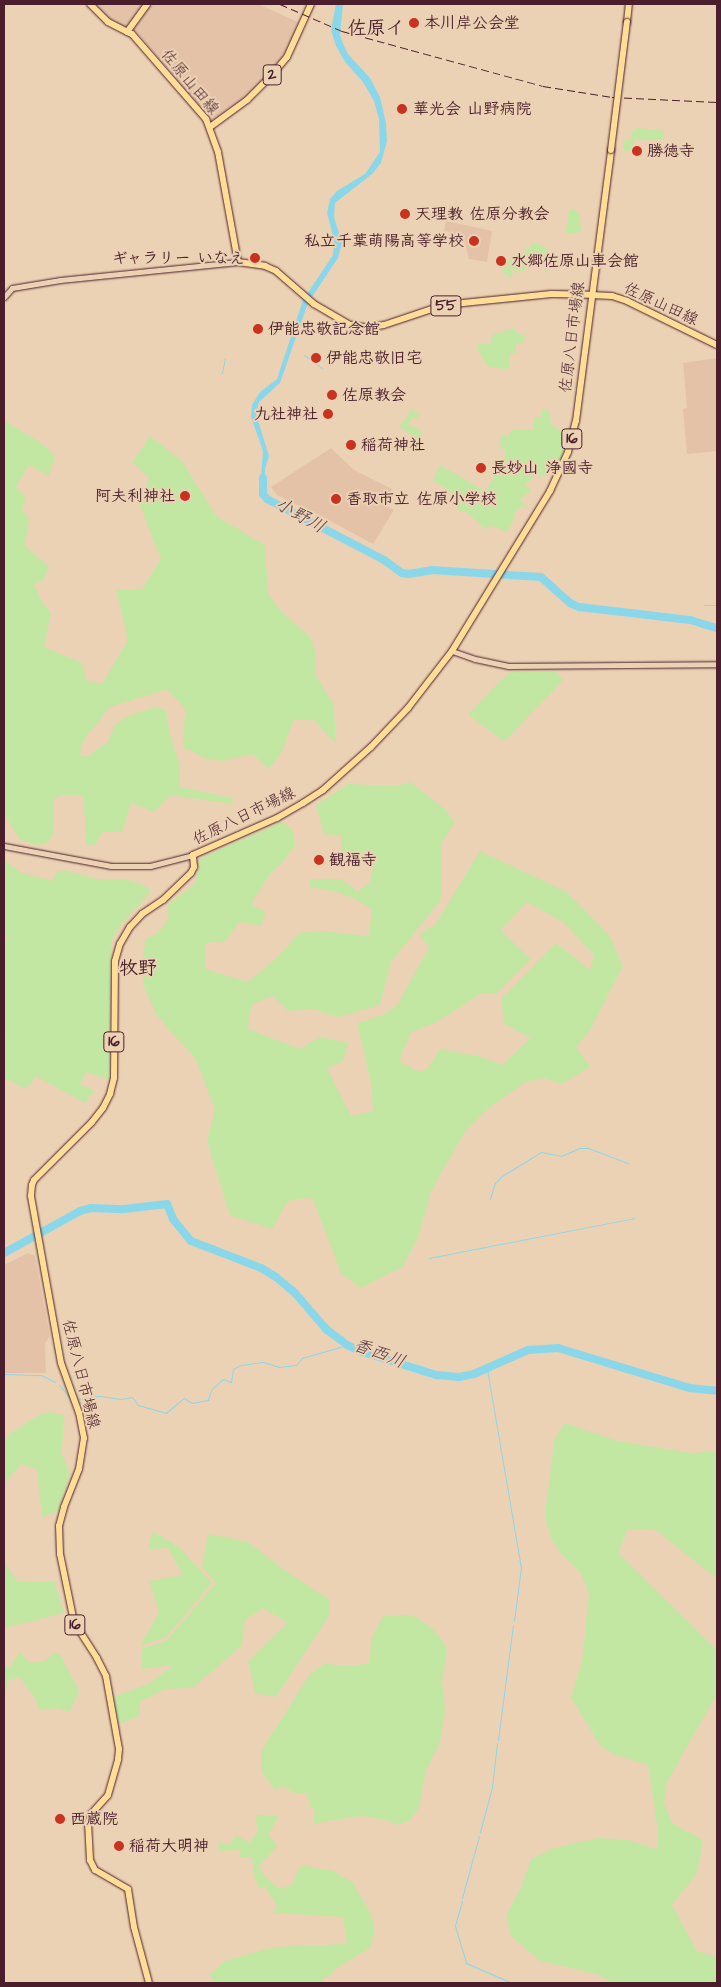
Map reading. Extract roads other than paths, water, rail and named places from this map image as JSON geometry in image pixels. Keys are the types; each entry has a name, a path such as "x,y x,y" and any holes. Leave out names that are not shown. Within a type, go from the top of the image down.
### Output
{"main road":[{"name":"佐原山田線","path":"90,4 108,22 132,34 202,114 210,127 224,179 238,262"},
{"path":"127,32 147,4"},
{"name":"2","path":"210,127 247,100 287,57 311,4"},
{"name":"佐原八日市場線","path":"149,1983 134,1927 128,1889 94,1870 90,1860 88,1824 91,1814 108,1795 115,1775 119,1749 106,1676 74,1622 60,1554 60,1526 64,1507 79,1469 84,1438 79,1413 61,1363 31,1196 34,1180 92,1122 103,1108 110,1094 114,1078 115,961 120,944 135,921 163,900 191,873 194,867 193,855 277,818 323,790 359,759 404,712 452,651 550,491 569,449 576,422 629,4"},
{"name":"55","path":"238,262 265,266 276,271 309,299 350,325 368,328 384,325 435,308 462,304 552,294 591,295"},
{"name":"佐原山田線","path":"591,295 612,296 627,301 717,345"}],"street":[{"path":"4,297 12,288 60,280 238,262"},
{"path":"452,651 475,659 508,666 717,664"},
{"path":"4,846 111,866 150,866 193,855"}],"water":[{"path":"336,4 343,4 340,35 344,46 348,54 370,78 380,97 386,123 387,141 381,163 372,174 335,203 334,217 342,243 338,258 308,303 280,383 259,402 256,414 269,456 265,469 265,487 260,490 263,451 251,417 252,405 260,392 277,379 303,300 333,255 334,240 327,213 330,199 337,191 365,174 380,152 379,119 374,101 363,82 345,62 336,46 331,30"}],"waterway":[{"path":"304,355 322,368"},
{"path":"222,373 225,358"},
{"name":"小野川","path":"263,478 263,494 267,499 384,560 402,573 408,574 432,570 541,577 570,603 579,607 690,620 717,628"},
{"path":"704,605 717,605"},
{"path":"490,1199 495,1183 502,1176 541,1152 561,1156 580,1148 588,1148 628,1163"},
{"name":"香西川","path":"4,1253 80,1211 91,1208 124,1209 167,1204 173,1219 191,1241 261,1268 276,1277 295,1293 326,1329 347,1345 363,1352 436,1375 459,1377 474,1374 528,1350 558,1348 690,1388 717,1391"},
{"path":"429,1258 634,1218"},
{"path":"78,1399 99,1396 121,1399 132,1397 138,1405 166,1413 184,1398 192,1403 208,1400 211,1390 223,1379 231,1382 233,1369 241,1365 263,1362 279,1367 296,1365 302,1358 347,1345"},
{"path":"487,1369 521,1567 514,1621"},
{"path":"4,1374 41,1375 55,1382"},
{"path":"59,1385 71,1399"},
{"path":"498,1740 513,1625"},
{"path":"480,1832 492,1787 497,1743"},
{"path":"462,1898 479,1836"},
{"path":"462,1901 455,1926 466,1963 512,1983"}],"railway":[{"path":"280,4 342,31 543,86 612,97 717,102"}],"place":[{"name":"本川岸公会堂","path":"414,23"},
{"name":"華光会 山野病院","path":"402,109"},
{"name":"勝徳寺","path":"637,151"},
{"name":"天理教 佐原分教会","path":"405,214"},
{"name":"私立千葉萌陽高等学校","path":"474,241"},
{"name":"ギャラリー いなえ","path":"255,258"},
{"name":"水郷佐原山車会館","path":"501,261"},
{"name":"伊能忠敬記念館","path":"258,329"},
{"name":"伊能忠敬旧宅","path":"316,358"},
{"name":"佐原教会","path":"332,395"},
{"name":"九社神社","path":"328,414"},
{"name":"稲荷神社","path":"351,445"},
{"name":"長妙山 浄國寺","path":"481,468"},
{"name":"阿夫利神社","path":"185,496"},
{"name":"香取市立 佐原小学校","path":"336,499"},
{"name":"観福寺","path":"319,860"},
{"name":"西蔵院","path":"60,1819"},
{"name":"稲荷大明神","path":"119,1846"}],"district":[{"name":"佐原イ","path":"376,29"},
{"name":"牧野","path":"138,969"}]}
